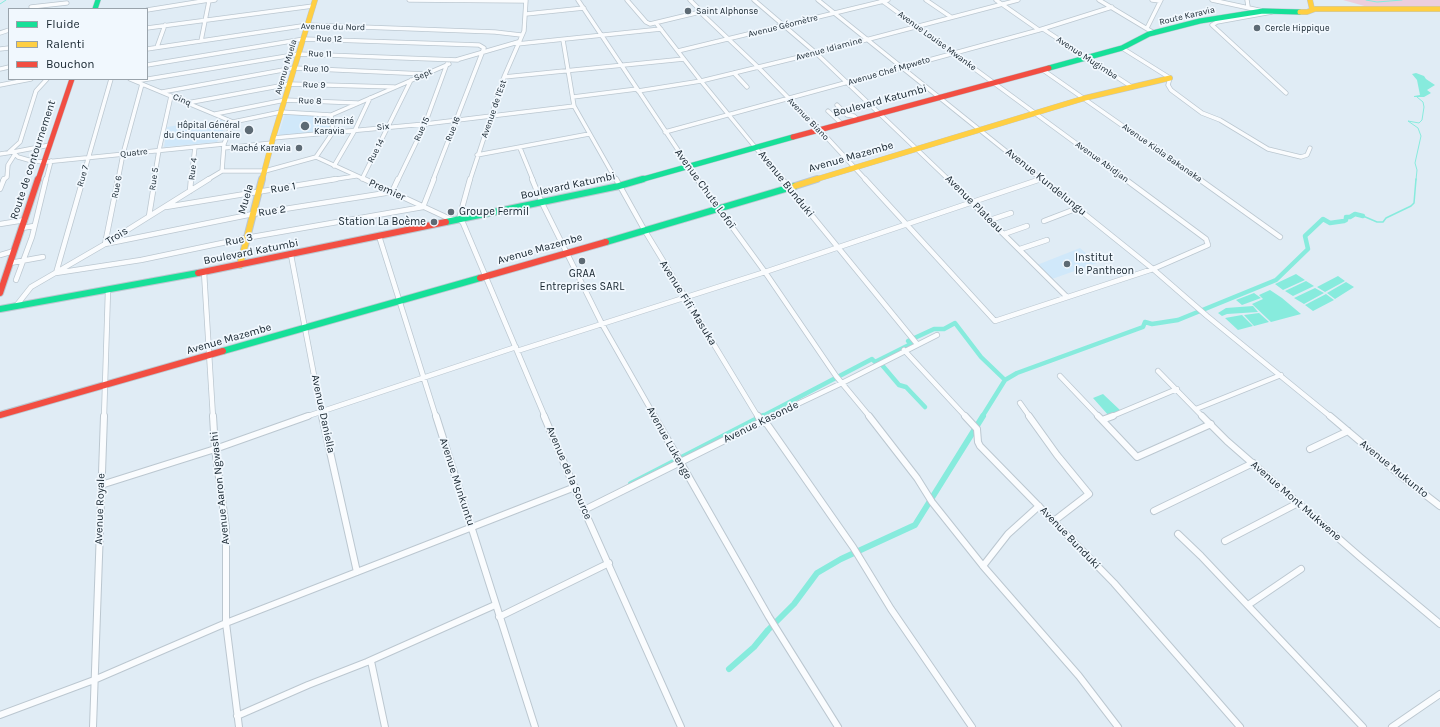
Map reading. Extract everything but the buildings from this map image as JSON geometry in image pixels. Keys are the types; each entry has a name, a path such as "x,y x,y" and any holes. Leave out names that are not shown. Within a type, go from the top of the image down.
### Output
{"street":[{"path":"201,41 209,0"},
{"path":"148,10 214,0"},
{"path":"408,0 526,1"},
{"name":"Avenue Chute Lofoï","path":"578,0 688,167 765,272 839,380 877,426 917,478 932,502 983,566 1079,676 1118,727"},
{"path":"628,0 647,24 700,12"},
{"name":"Avenue Biano","path":"690,0 700,12 758,67 819,129 995,321 1068,297"},
{"name":"Avenue Plateau","path":"754,0 816,53 918,149 1068,297"},
{"name":"Avenue Kundelungu","path":"818,0 901,68 1078,208 1153,269 1213,321 1281,375"},
{"name":"Avenue Géomètre","path":"678,51 888,0"},
{"path":"926,0 951,17"},
{"name":"Avenue Mugimba","path":"996,0 1089,58 1132,87"},
{"name":"Avenue Idiamine","path":"573,97 701,81 867,40 1018,0"},
{"path":"1099,0 1154,33"},
{"path":"1147,28 1160,1 1152,0"},
{"path":"1212,0 1226,1 1263,11"},
{"path":"1247,0 1248,6"},
{"path":"32,7 68,1"},
{"name":"Avenue de l'Est","path":"459,219 477,155 492,116 504,77 524,31 526,1"},
{"name":"Avenue Louise Mwanke","path":"882,1 994,82"},
{"path":"148,28 314,3"},
{"name":"Avenue Muela","path":"272,141 314,3"},
{"name":"Route Karavia","path":"1131,44 1154,33 1200,21 1263,11 1307,12 1313,6 1438,9"},
{"path":"526,14 584,8"},
{"name":"Avenue Chef Mpweto","path":"665,132 847,83 1112,8"},
{"path":"1273,11 1217,22 1212,25 1286,93"},
{"name":"Avenue Bunduki","path":"656,23 701,81 916,343"},
{"path":"157,47 165,25"},
{"name":"Avenue du Nord","path":"148,49 308,25 495,32 521,35"},
{"name":"Sept","path":"331,115 448,64 483,51 518,43 563,40 661,29"},
{"name":"Rue 12","path":"148,65 304,39 479,45 484,47 483,51"},
{"name":"Avenue Fifi Masuka","path":"563,40 574,106 684,298 761,421 767,424 853,547 891,609 972,727"},
{"name":"Boulevard Katumbi","path":"0,309 240,266 619,186 938,96 1089,58 1131,44"},
{"path":"1122,48 1170,78 1168,86 1174,93 1205,114 1222,121 1268,150 1301,157 1307,155 1310,148"},
{"name":"Rue 16","path":"423,207 483,51"},
{"name":"Rue 11","path":"148,79 299,54 458,60"},
{"path":"504,77 568,72 684,59"},
{"name":"Rue 15","path":"392,192 426,124 448,64"},
{"name":"Rue 10","path":"162,92 294,68 425,74"},
{"name":"Avenue Kiola Bakanaka","path":"1043,70 1085,98 1280,237"},
{"path":"734,73 747,87"},
{"name":"Avenue Mazembe","path":"0,415 645,231 1085,98 1170,78"},
{"path":"0,85 26,80"},
{"path":"0,189 3,180 7,177 8,165 12,153 20,142 36,91 46,80"},
{"name":"Route de contournement","path":"0,293 22,228 48,161 50,145 72,80"},
{"name":"Rue 7","path":"56,272 111,80"},
{"name":"Cinq","path":"133,80 233,122"},
{"name":"Rue 11","path":"136,81 142,80"},
{"name":"Rue 14","path":"362,179 411,80"},
{"name":"Avenue Abidjan","path":"994,82 1206,239 1208,243 1203,248 1153,269"},
{"name":"Rue 6","path":"105,244 123,154 142,84"},
{"name":"Rue 9","path":"187,103 290,84 394,87"},
{"name":"Rue 5","path":"149,216 159,150 171,96"},
{"path":"334,166 355,130 370,98"},
{"name":"Rue 8","path":"215,114 285,100 359,103"},
{"path":"837,105 847,115 854,116 857,119"},
{"name":"Six","path":"272,141 333,132 426,124 574,106"},
{"path":"828,111 841,123"},
{"path":"281,112 331,115 333,132 316,157 265,171 222,171 224,146 233,122 281,112"},
{"path":"477,155 589,134"},
{"name":"Quatre","path":"12,153 18,157 32,161 48,161 272,141"},
{"name":"Muela","path":"240,266 272,141"},
{"path":"0,154 50,145"},
{"name":"Rue 4","path":"190,191 195,147"},
{"name":"Avenue Lukenge","path":"520,148 542,203 602,324 769,617 838,727"},
{"name":"Premier","path":"316,157 450,219 459,219"},
{"path":"16,280 32,237 48,161"},
{"name":"Trois","path":"16,306 31,287 105,244 222,171"},
{"name":"Rue 1","path":"163,208 356,176"},
{"path":"101,485 215,449 424,378 602,324 765,272 1042,179"},
{"name":"Rue 2","path":"105,244 253,214 392,192"},
{"name":"Rue 3","path":"56,272 141,260 246,238 423,207"},
{"path":"1044,221 1078,208"},
{"path":"990,220 1011,213"},
{"name":"Avenue de la Source","path":"459,219 463,223 584,510 681,727"},
{"path":"0,224 25,220"},
{"path":"22,228 34,226"},
{"path":"1004,234 1027,226"},
{"name":"Avenue Munkuntu","path":"379,236 472,527 499,618 535,727"},
{"path":"1020,249 1047,240"},
{"path":"0,254 14,252"},
{"name":"Avenue Daniella","path":"291,255 321,412 357,572"},
{"path":"10,263 43,257"},
{"path":"1068,297 1153,269"},
{"name":"Avenue Aaron Ngwashi","path":"204,272 208,356 215,449 226,528 226,623 239,727"},
{"name":"Avenue Royale","path":"93,727 108,290"},
{"name":"Avenue Kasonde","path":"584,510 839,380 916,343 937,335"},
{"name":"Avenue Bunduki","path":"904,350 975,427 978,431 978,442 980,446 1114,583 1240,727"},
{"name":"Avenue Mont Mukwene","path":"1158,371 1211,424 1253,463 1360,557 1440,624"},
{"path":"1196,409 1281,375"},
{"name":"Avenue Mukunto","path":"1281,375 1401,476 1440,506"},
{"path":"1060,376 1137,457 1211,424"},
{"path":"1102,420 1177,389"},
{"path":"1020,403 1057,455 1089,494 1054,521"},
{"path":"1310,449 1348,432"},
{"path":"1154,511 1253,463"},
{"path":"0,715 94,680 226,623 575,486"},
{"path":"1225,541 1298,503"},
{"path":"983,566 1008,534 1039,506"},
{"path":"1178,534 1248,605 1363,727"},
{"path":"499,618 609,563"},
{"path":"1248,605 1301,569"},
{"path":"237,716 308,685 371,661 495,605"},
{"path":"371,661 385,727"},
{"path":"1396,726 1440,694"}],"shaded area":[{"path":"1343,0 1440,0 1440,7 1368,7"},
{"path":"1416,73 1424,76 1435,85 1427,90 1431,93 1424,97 1414,97 1420,95 1417,80 1412,74"},
{"name":"Maternité Karavia","path":"285,114 324,116 329,122 330,130 278,136"},
{"path":"221,120 227,123 217,142 164,147 167,127"},
{"name":"Institut le Pantheon","path":"1080,248 1097,263 1052,279 1037,265"},
{"path":"1296,274 1305,280 1283,290 1275,284"},
{"path":"1338,276 1345,281 1325,292 1317,287"},
{"path":"1306,281 1314,286 1293,296 1285,291"},
{"path":"1346,282 1354,287 1335,299 1327,293"},
{"path":"1315,288 1324,293 1304,304 1294,298"},
{"path":"1270,290 1301,314 1271,322 1252,304 1263,299 1259,295"},
{"path":"1254,293 1261,298 1242,305 1236,300"},
{"path":"1326,294 1334,300 1313,311 1305,305"},
{"path":"1253,306 1258,312 1227,314 1222,316 1218,313 1226,308"},
{"path":"1259,313 1269,322 1254,326 1244,315"},
{"path":"1242,315 1253,326 1238,330 1225,318"},
{"path":"1103,394 1121,411 1109,416 1093,398"}],"waterway":[{"path":"0,4 6,0"},
{"path":"1366,0 1377,2 1402,0"},
{"path":"1416,180 1417,170 1415,163 1421,136 1418,128 1408,121 1419,123 1422,120 1424,107 1423,102 1417,97"},
{"path":"1363,216 1377,222 1383,222 1386,218 1411,206 1414,203 1416,179"},
{"path":"1005,380 1017,373 1143,327 1145,322 1152,324 1178,320 1276,280 1308,249 1305,236 1323,219 1330,223 1344,221 1346,220 1346,217 1350,217 1355,214 1363,216"},
{"path":"761,417 872,359 875,362 911,344 908,341 934,329 944,329 955,323 981,357 1005,380"},
{"path":"876,362 882,365 899,385 906,387 925,407"},
{"path":"982,417 1005,380"},
{"path":"631,484 763,416"},
{"path":"729,669 754,647 768,630 794,604 817,573 841,559 915,525 983,416"}],"traffic: fast":[{"path":"95,8 98,0"},
{"path":"1049,68 1122,48 1149,34 1200,21 1263,11 1300,12"},
{"path":"446,222 619,186 793,137"},
{"path":"606,242 795,186"},
{"path":"0,309 198,273"},
{"path":"223,351 480,278"}],"traffic: slow":[{"path":"240,265 273,138 315,0"},
{"path":"1310,0 1312,9"},
{"path":"1300,12 1307,12 1315,9 1440,9"},
{"path":"795,186 1085,98 1170,78"}],"traffic: jam":[{"path":"793,137 1049,68"},
{"path":"0,293 72,80"},
{"path":"198,273 446,222"},
{"path":"480,278 606,242"},
{"path":"0,415 223,351"}],"place":[{"name":"Saint Alphonse","path":"688,11"},
{"name":"Cercle Hippique","path":"1257,28"},
{"name":"Maternité Karavia","path":"305,126"},
{"name":"Hôpital Général du Cinquantenaire","path":"249,130"},
{"name":"Maché Karavia","path":"299,148"},
{"name":"Groupe Fermil","path":"451,212"},
{"name":"Station La Boème","path":"434,222"},
{"name":"GRAA Entreprises SARL","path":"582,261"},
{"name":"Institut le Pantheon","path":"1067,264"}]}
